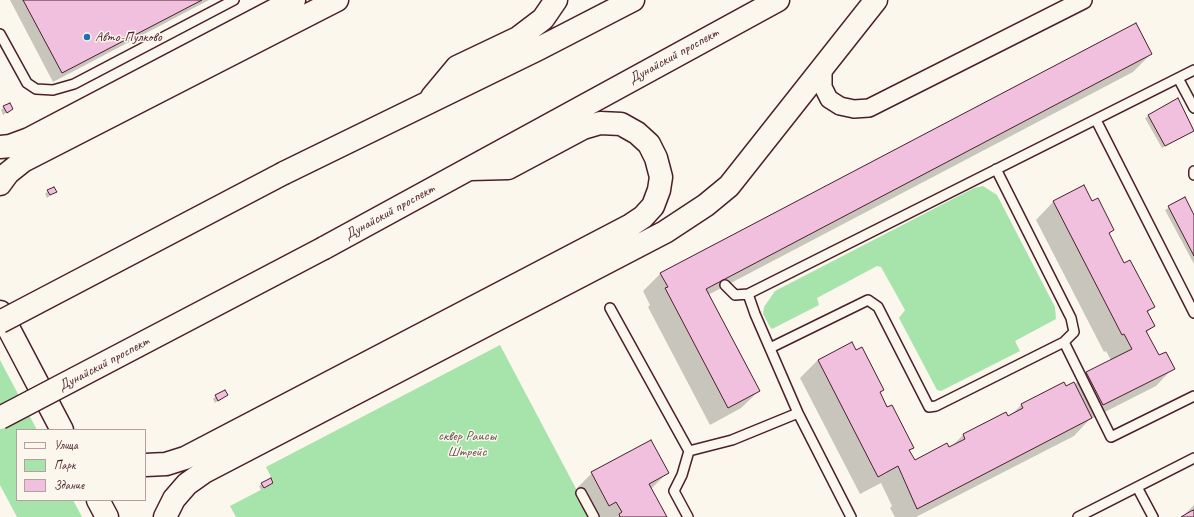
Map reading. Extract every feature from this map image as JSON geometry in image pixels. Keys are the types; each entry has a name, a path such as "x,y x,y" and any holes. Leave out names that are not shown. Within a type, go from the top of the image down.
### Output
{"main road":[{"path":"0,147 10,146 29,139 294,0"},
{"path":"0,184 8,173 23,161 337,0"},
{"path":"427,103 457,67 518,38 543,19 556,0"},
{"path":"0,322 284,173 538,49 634,0"},
{"name":"Дунайский проспект","path":"0,418 324,248 778,0"},
{"path":"165,517 174,499 187,484 204,472 665,232 706,205 729,186 876,0"},
{"path":"146,465 166,464 185,458 631,225 643,217 653,206 659,190 661,177 656,158 649,144 637,133 621,124 600,123 583,128 508,168 470,169"},
{"path":"0,312 61,429"},
{"path":"99,501 107,517"}],"street":[{"path":"823,66 823,87 829,99 840,106 854,109 869,108 1083,0"}],"lane":[{"path":"0,34 27,83 36,89 53,90 74,84 234,0"},
{"path":"725,286 735,295 748,294 1194,70"},
{"path":"1178,78 1194,108"},
{"path":"1096,120 1190,294 1194,313"},
{"path":"770,348 868,300 878,307 929,407 936,406 1064,342 1074,332 1071,318 996,170"},
{"path":"748,294 798,413 851,517"},
{"path":"610,308 689,451"},
{"path":"1064,342 1111,437 1194,396"},
{"path":"689,451 732,440 798,413"},
{"path":"688,517 674,491 682,475 683,466 689,451"},
{"path":"1078,517 1194,458"},
{"path":"1137,487 1153,517"},
{"path":"581,493 594,517"}],"green space":[{"path":"983,186 997,195 1055,307 1056,319 1015,341 1020,351 941,391 937,390 899,318 905,310 881,267 877,266 817,298 819,305 772,329 770,327 763,314 764,307 775,291 974,188"},
{"name":"сквер Раисы Штрейс","path":"500,345 591,517 236,517 230,506 274,483 266,467"},
{"path":"0,360 36,429 16,429 16,501 74,501 82,517 17,517 0,485"}],"building":[{"name":"Авто-Пулково","path":"23,0 202,0 62,73"},
{"path":"1136,23 1152,54 706,289 760,391 728,408 665,288 668,287 660,273"},
{"path":"1178,98 1194,131 1165,146 1148,115"},
{"path":"10,103 13,109 7,113 3,106"},
{"path":"1084,185 1092,201 1098,198 1114,230 1109,233 1124,263 1130,260 1155,307 1147,311 1155,326 1146,331 1159,355 1166,352 1175,369 1103,405 1086,372 1132,349 1124,334 1122,335 1053,201"},
{"path":"54,187 57,192 50,195 47,190"},
{"path":"1185,197 1194,215 1194,256 1168,206"},
{"path":"852,342 856,350 862,347 884,390 880,392 887,407 892,405 914,448 909,450 915,460 947,443 949,447 965,439 963,434 1006,412 1008,416 1023,408 1021,404 1064,382 1066,386 1074,382 1092,418 917,509 898,466 878,477 818,360"},
{"path":"225,390 228,395 218,401 215,395"},
{"path":"651,440 669,473 649,484 667,517 620,517 619,514 622,512 616,502 609,506 591,472"},
{"path":"271,478 273,483 264,488 261,483"},
{"path":"1194,510 1194,517 1181,517 1191,511"}],"place":[{"name":"Авто-Пулково","path":"87,37"}]}
